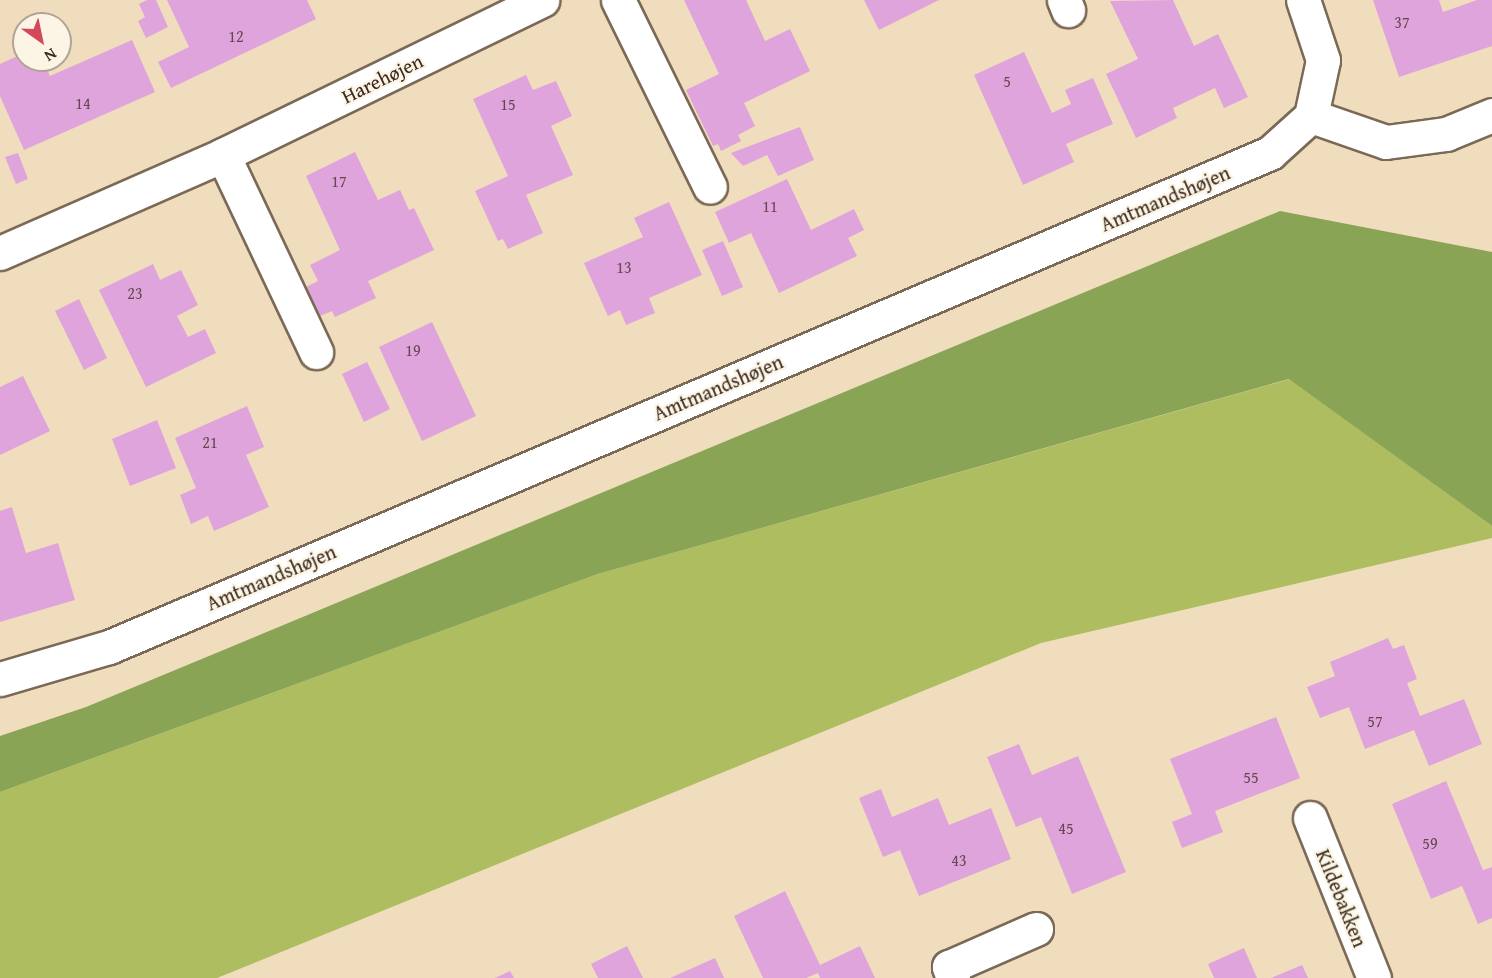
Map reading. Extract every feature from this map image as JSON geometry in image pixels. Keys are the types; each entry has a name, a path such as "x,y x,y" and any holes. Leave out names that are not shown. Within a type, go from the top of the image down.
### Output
{"street":[{"name":"Harehøjen","path":"0,253 223,155 542,0"},
{"path":"618,0 710,187"},
{"path":"1303,0 1323,60 1311,116 1386,142 1446,134 1492,115"},
{"name":"Amtmandshøjen","path":"0,679 110,647 1270,153 1311,116"},
{"path":"223,155 316,351"},
{"name":"Kildebakken","path":"1310,818 1374,978"},
{"path":"953,978 949,967 1035,929"}],"green space":[{"path":"1280,211 1492,252 1492,526 1289,379 598,574 0,792 0,736 86,707"},
{"path":"1290,379 1492,526 1492,538 1041,643 217,978 0,978 0,792 598,574"}],"building":[{"path":"147,0 156,0 168,27 146,38 138,21 145,17 139,4"},
{"path":"167,0 307,0 316,19 171,88 158,62 189,47"},
{"path":"684,0 746,0 765,41 790,29 810,71 744,103 755,126 738,135 741,141 721,151 718,144 713,146 686,90 719,74"},
{"path":"864,0 939,0 879,30"},
{"path":"1173,0 1194,46 1218,34 1248,97 1224,108 1215,88 1173,108 1177,118 1136,138 1106,74 1138,59 1110,1"},
{"path":"1373,0 1439,0 1443,12 1477,0 1492,0 1492,46 1399,77"},
{"path":"132,40 155,92 24,150 0,96 0,64 12,58 12,72 48,72 50,76 59,72 72,72 72,66"},
{"path":"1024,52 1052,113 1071,104 1065,90 1093,78 1113,124 1066,144 1074,162 1023,185 974,75"},
{"path":"526,75 533,90 556,81 572,116 551,126 573,175 526,195 543,233 508,249 503,239 498,241 475,191 508,176 473,99"},
{"path":"800,127 814,160 778,176 767,155 743,166 731,153"},
{"path":"355,152 378,200 400,190 409,210 414,208 434,250 368,281 376,298 335,317 332,311 320,316 306,287 318,281 310,265 340,250 306,176"},
{"path":"18,153 28,179 16,184 5,157"},
{"path":"787,179 811,230 854,209 864,230 848,238 857,256 779,293 751,233 729,243 715,212"},
{"path":"669,202 702,275 649,298 655,313 626,325 620,310 608,316 584,263 643,237 634,218"},
{"path":"723,241 743,287 722,296 702,250"},
{"path":"153,264 160,280 181,270 198,305 177,316 188,337 205,329 216,353 146,387 99,290"},
{"path":"79,299 107,358 84,370 55,311"},
{"path":"432,322 476,416 422,441 379,347"},
{"path":"367,362 390,409 364,422 342,374"},
{"path":"23,376 50,431 0,455 0,387"},
{"path":"247,406 264,447 246,455 269,507 214,531 208,516 191,524 180,495 196,488 175,438"},
{"path":"157,420 176,468 130,486 112,439"},
{"path":"12,507 26,553 58,543 75,600 0,622 0,511"},
{"path":"1388,638 1393,649 1404,645 1417,679 1407,683 1420,716 1464,699 1482,744 1429,766 1414,730 1365,749 1349,707 1320,718 1307,687 1335,676 1330,662"},
{"path":"1276,717 1300,778 1215,811 1223,832 1182,848 1172,822 1192,814 1170,759"},
{"path":"1019,744 1032,775 1078,756 1126,872 1072,894 1041,817 1016,827 987,757"},
{"path":"1446,781 1483,870 1492,867 1492,918 1478,924 1462,886 1431,899 1392,804"},
{"path":"881,789 892,817 938,798 949,825 991,808 1011,859 919,896 900,850 883,857 859,798"},
{"path":"785,891 820,965 860,946 875,978 820,978 818,973 806,978 763,978 734,916"},
{"path":"627,946 643,978 598,978 591,964"},
{"path":"1244,948 1257,978 1214,978 1208,964"},
{"path":"715,958 724,978 670,978"},
{"path":"1302,965 1308,978 1271,978"},
{"path":"510,971 514,978 495,978"}]}
